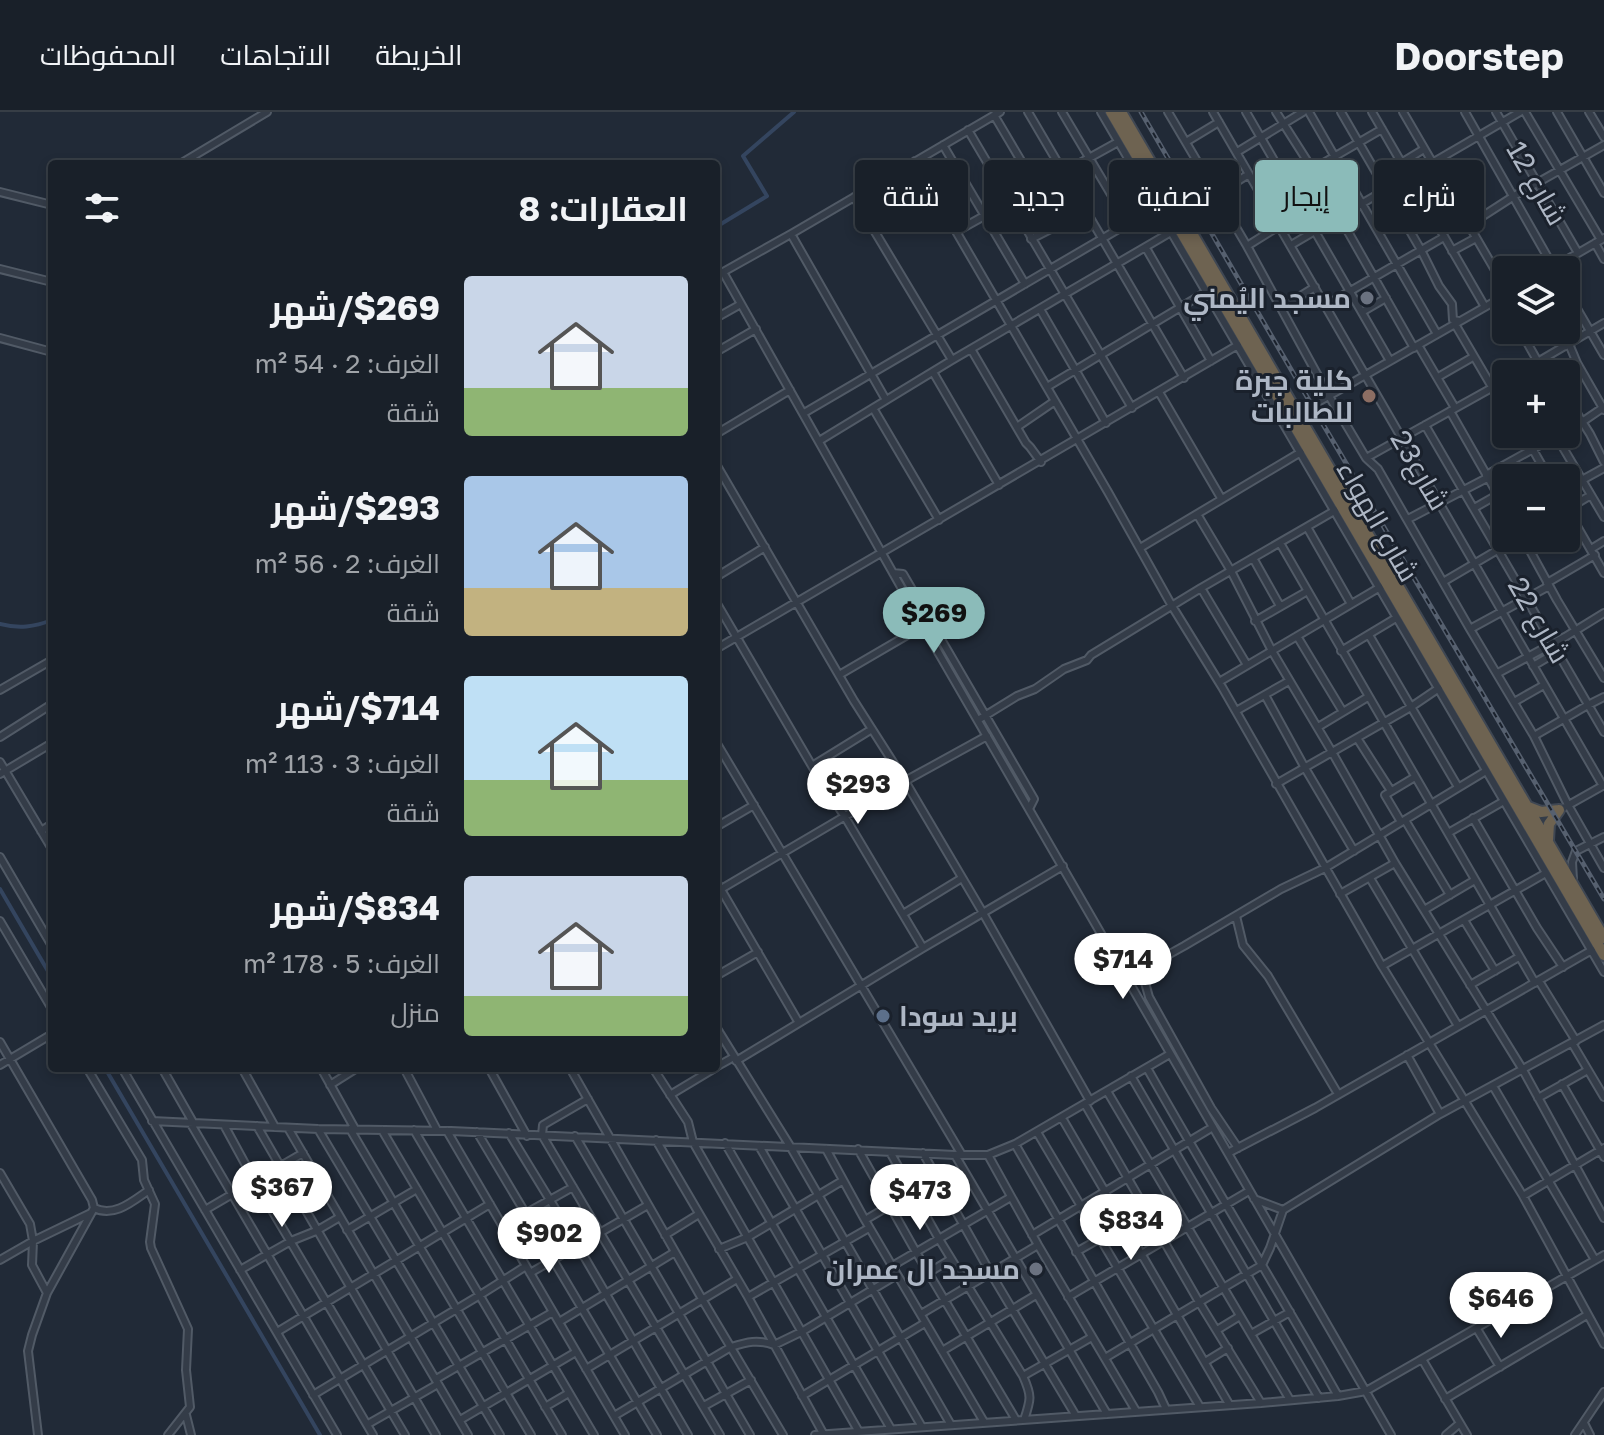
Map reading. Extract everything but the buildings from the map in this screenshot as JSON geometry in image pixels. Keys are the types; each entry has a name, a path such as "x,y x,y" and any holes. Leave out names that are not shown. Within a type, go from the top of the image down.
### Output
{"highway":[{"name":"شارع الهواء","path":"1111,112 1137,160"},
{"name":"شارع الهواء","path":"1121,112 1245,342"},
{"name":"شارع الهواء","path":"1177,232 1294,416 1528,807 1533,825 1548,842 1573,887 1600,947"},
{"name":"شارع الهواء","path":"1294,416 1304,451 1442,687 1533,825 1600,947"},
{"path":"1528,807 1541,812 1564,808"},
{"path":"1548,842 1549,824 1564,808"}],"street":[{"path":"187,160 267,112"},
{"path":"1028,112 1056,160"},
{"path":"1062,112 1109,192"},
{"path":"1101,112 1130,160"},
{"path":"1168,112 1197,160"},
{"name":"شارع23","path":"1213,112 1255,184"},
{"path":"1246,112 1275,160"},
{"path":"1276,112 1306,160"},
{"path":"1237,152 1303,112"},
{"path":"1309,112 1437,334"},
{"path":"1341,112 1374,171"},
{"path":"1372,112 1399,160"},
{"path":"1414,112 1404,114 1430,160"},
{"path":"1465,112 1545,256"},
{"name":"شارع 12","path":"1496,112 1578,253"},
{"path":"1437,160 1523,112 1600,241 1604,259"},
{"path":"1557,112 1604,193"},
{"path":"1589,112 1604,137"},
{"path":"917,160 997,114 1022,160"},
{"path":"1186,142 1219,122"},
{"path":"1330,160 1382,129"},
{"path":"968,130 986,160"},
{"path":"1084,160 1118,142"},
{"path":"943,145 984,216 968,225"},
{"path":"1484,215 1604,145"},
{"path":"1406,160 1424,149"},
{"path":"1239,180 1249,174"},
{"path":"0,192 48,204"},
{"path":"1358,205 1374,196"},
{"path":"720,273 854,197 952,360"},
{"path":"1093,223 1184,378"},
{"path":"958,232 1382,966 1523,1196 1604,1344"},
{"path":"994,232 1025,284"},
{"path":"1027,232 1132,408"},
{"path":"1031,239 1045,232"},
{"path":"804,413 1113,232"},
{"path":"819,441 1171,232 1206,292 1245,342 1304,451 1140,548"},
{"path":"1239,232 1329,396 1366,458 1378,469 1498,673 1534,736 1564,808 1604,868"},
{"path":"1247,246 1269,232"},
{"name":"شارع23","path":"1283,232 1564,718 1602,786 1604,796"},
{"path":"1291,245 1313,232"},
{"path":"1317,232 1390,361"},
{"path":"1348,232 1373,278 1438,377 1492,486"},
{"path":"1366,458 1492,387 1473,357 1458,322 1453,320 1452,304 1410,232"},
{"path":"1441,232 1485,307"},
{"path":"1473,232 1492,269"},
{"path":"791,234 886,400"},
{"path":"1326,305 1444,237"},
{"path":"1452,251 1476,238"},
{"path":"1573,256 1600,241"},
{"path":"1146,248 1211,361"},
{"path":"0,269 48,281"},
{"path":"720,275 756,329 923,626 1391,1435"},
{"path":"1281,308 1315,287"},
{"path":"1047,387 1206,292"},
{"path":"1362,312 1386,298"},
{"path":"1294,416 1492,302"},
{"path":"720,316 741,304"},
{"path":"1040,309 1106,423"},
{"path":"1580,315 1604,355"},
{"path":"1543,360 1604,323"},
{"path":"720,350 756,329"},
{"path":"0,338 48,351"},
{"path":"720,647 1245,342"},
{"path":"1567,345 1604,408 1582,422 1604,465 1582,480"},
{"path":"971,349 1026,443 1041,462"},
{"path":"1438,377 1473,357"},
{"path":"933,372 999,485"},
{"path":"720,432 790,390"},
{"path":"1159,392 1221,498"},
{"path":"1017,427 1055,401"},
{"path":"873,408 939,520"},
{"name":"شارع 22","path":"1425,425 1492,539"},
{"path":"1408,519 1532,448 1541,464"},
{"path":"1563,448 1604,517"},
{"path":"720,471 983,913 1127,1179 1261,1403"},
{"path":"1580,501 1591,495"},
{"path":"1474,508 1492,498"},
{"path":"978,720 1017,696 1035,689 1064,669 1087,660 1201,588 1338,509"},
{"path":"1197,514 1289,681 1395,863 1523,1070 1603,1215"},
{"path":"1307,527 1351,604"},
{"path":"1580,531 1604,573"},
{"path":"1470,629 1548,584 1604,541"},
{"path":"1280,543 1519,957 1574,1042 1604,1097"},
{"path":"720,575 765,547"},
{"path":"1443,582 1493,552"},
{"name":"شارع 22","path":"1500,552 1588,705 1602,723 1604,732"},
{"path":"1529,552 1604,678"},
{"path":"1253,558 1280,606"},
{"path":"893,573 901,573 908,581 1034,799 1029,809"},
{"path":"1219,682 1383,585 1396,618 1442,687 1486,771 1546,873 1600,947 1604,972"},
{"path":"1201,588 1247,665"},
{"path":"1255,621 1306,592"},
{"path":"720,609 923,948"},
{"path":"1498,673 1604,613"},
{"path":"1341,651 1396,618"},
{"path":"839,675 923,626"},
{"path":"1369,635 1458,787"},
{"path":"1297,636 1343,712"},
{"path":"1533,666 1557,652"},
{"path":"0,690 48,662"},
{"path":"1236,711 1289,681"},
{"path":"1514,702 1544,685"},
{"path":"1276,784 1442,687"},
{"path":"1265,695 1354,851"},
{"path":"1318,727 1368,697"},
{"path":"1534,736 1604,697"},
{"path":"0,737 48,707"},
{"path":"812,766 872,729"},
{"path":"720,889 987,736"},
{"path":"1357,738 1391,791"},
{"path":"3,772 48,745"},
{"path":"720,749 1107,1414"},
{"path":"0,762 3,772 48,842"},
{"path":"1123,971 1147,966 1281,889 1325,868 1486,771"},
{"path":"1415,777 1385,795 1450,895"},
{"path":"1533,825 1602,786"},
{"path":"1448,833 1504,801"},
{"path":"720,825 754,805"},
{"path":"1473,818 1563,967"},
{"path":"41,831 48,827"},
{"path":"1573,887 1571,869 1574,855 1582,847 1604,837"},
{"path":"0,857 48,939"},
{"path":"1340,894 1395,863"},
{"path":"720,1066 799,1023 1063,866"},
{"path":"1382,966 1546,873"},
{"path":"903,914 962,878"},
{"path":"1370,878 1458,1026"},
{"path":"1424,910 1475,880"},
{"path":"720,893 799,1023"},
{"path":"1236,916 1243,945 1268,976 1338,1094"},
{"path":"1464,920 1495,971"},
{"path":"0,921 48,1002"},
{"path":"1228,1153 1600,947"},
{"path":"720,974 758,952"},
{"path":"1470,985 1519,957"},
{"path":"1147,966 1144,979 1149,997 1211,1108 1238,1148"},
{"path":"1105,1358 1262,1265 1283,1210 1440,1114 1601,1027 1604,1038"},
{"path":"720,1034 790,1146 951,1425"},
{"path":"0,1065 48,1036"},
{"path":"0,1042 92,1200 93,1210 47,1293 28,1351 38,1435"},
{"path":"152,1121 318,1129 437,1130 988,1155 1037,1132 1170,1054"},
{"path":"1407,1055 1440,1114"},
{"path":"1147,1068 1338,1396"},
{"path":"1538,1098 1588,1070"},
{"path":"89,1072 142,1160 144,1180 155,1204 151,1248 188,1329 186,1370 191,1403 189,1411 168,1435"},
{"path":"124,1072 337,1435"},
{"path":"164,1072 373,1435"},
{"path":"244,1072 275,1127"},
{"path":"323,1072 393,1203 531,1435"},
{"path":"330,1085 351,1072"},
{"path":"406,1072 437,1130"},
{"path":"491,1072 527,1136"},
{"path":"572,1072 783,1435"},
{"path":"656,1072 688,1122 693,1142 859,1432"},
{"path":"670,1095 709,1072"},
{"path":"1131,1076 1319,1398"},
{"path":"1562,1084 1604,1157"},
{"path":"1493,1086 1595,1260"},
{"path":"1107,1091 1290,1400"},
{"path":"588,1099 543,1125 542,1135 720,1435"},
{"path":"1062,1118 1229,1404"},
{"path":"224,1125 405,1435"},
{"path":"257,1126 436,1435"},
{"path":"1032,1235 1213,1127"},
{"path":"288,1128 468,1435"},
{"path":"318,1129 500,1435"},
{"path":"382,1130 562,1435"},
{"path":"414,1130 594,1435"},
{"path":"447,1131 625,1435"},
{"path":"477,1132 657,1435"},
{"path":"1037,1132 1200,1407"},
{"path":"509,1133 688,1435"},
{"path":"575,1136 750,1435"},
{"path":"656,1140 824,1435"},
{"path":"725,1143 891,1429"},
{"path":"1015,1144 1166,1409"},
{"path":"759,1146 922,1427"},
{"path":"826,1149 984,1422"},
{"path":"858,1149 944,1300 1020,1420"},
{"path":"1523,1196 1602,1149"},
{"path":"890,1152 1029,1388 1031,1400 1020,1420"},
{"path":"205,1210 303,1153"},
{"path":"923,1153 1076,1416"},
{"path":"988,1155 1136,1411"},
{"path":"0,1173 30,1224 32,1265 47,1293"},
{"path":"293,1191 316,1178"},
{"path":"719,1249 748,1237 842,1181"},
{"path":"503,1226 573,1187"},
{"path":"347,1230 417,1189"},
{"path":"0,1260 93,1210 105,1212 117,1209 149,1190"},
{"path":"1068,1297 1249,1191"},
{"path":"892,1266 1011,1197"},
{"path":"1254,1199 1283,1210"},
{"path":"275,1215 299,1201"},
{"path":"277,1332 490,1204"},
{"path":"530,1273 648,1205"},
{"path":"865,1220 889,1206"},
{"path":"665,1235 699,1214"},
{"path":"240,1270 340,1217"},
{"path":"748,1297 869,1228"},
{"path":"1076,1252 1099,1239"},
{"path":"921,1314 1038,1245"},
{"path":"559,1322 675,1252"},
{"path":"815,1435 1261,1403 1366,1391 1604,1255"},
{"path":"928,1273 951,1259"},
{"path":"313,1395 526,1266"},
{"path":"614,1416 731,1347 750,1341 774,1345 897,1275"},
{"path":"586,1369 737,1279"},
{"path":"942,1351 1036,1295"},
{"path":"368,1424 458,1366 553,1312"},
{"path":"1251,1334 1290,1312"},
{"path":"1445,1399 1587,1315"},
{"path":"1217,1330 1240,1316"},
{"path":"802,1396 925,1323"},
{"path":"1477,1329 1500,1367"},
{"path":"1023,1376 1092,1337"},
{"path":"1205,1362 1228,1348"},
{"path":"460,1420 576,1352"},
{"path":"1422,1359 1467,1435"},
{"path":"704,1406 751,1380"},
{"path":"1575,1435 1604,1392"},
{"path":"545,1407 569,1393"},
{"path":"186,1415 191,1435"},
{"path":"1584,1423 1590,1435"},
{"path":"1446,1435 1459,1424"}],"waterway":[{"path":"720,225 767,196 743,156 794,112"},
{"path":"0,624 26,626 48,621"},
{"path":"0,889 48,971"},
{"path":"107,1072 320,1435"}],"railway":[{"path":"1141,112 1604,899"}],"place":[{"name":"مسجد اليُمني","path":"1367,298"},
{"name":"كلية جبرة للطالبات","path":"1369,396"},
{"name":"بريد سودا","path":"883,1016"},
{"name":"مسجد ال عمران","path":"1036,1269"}]}
